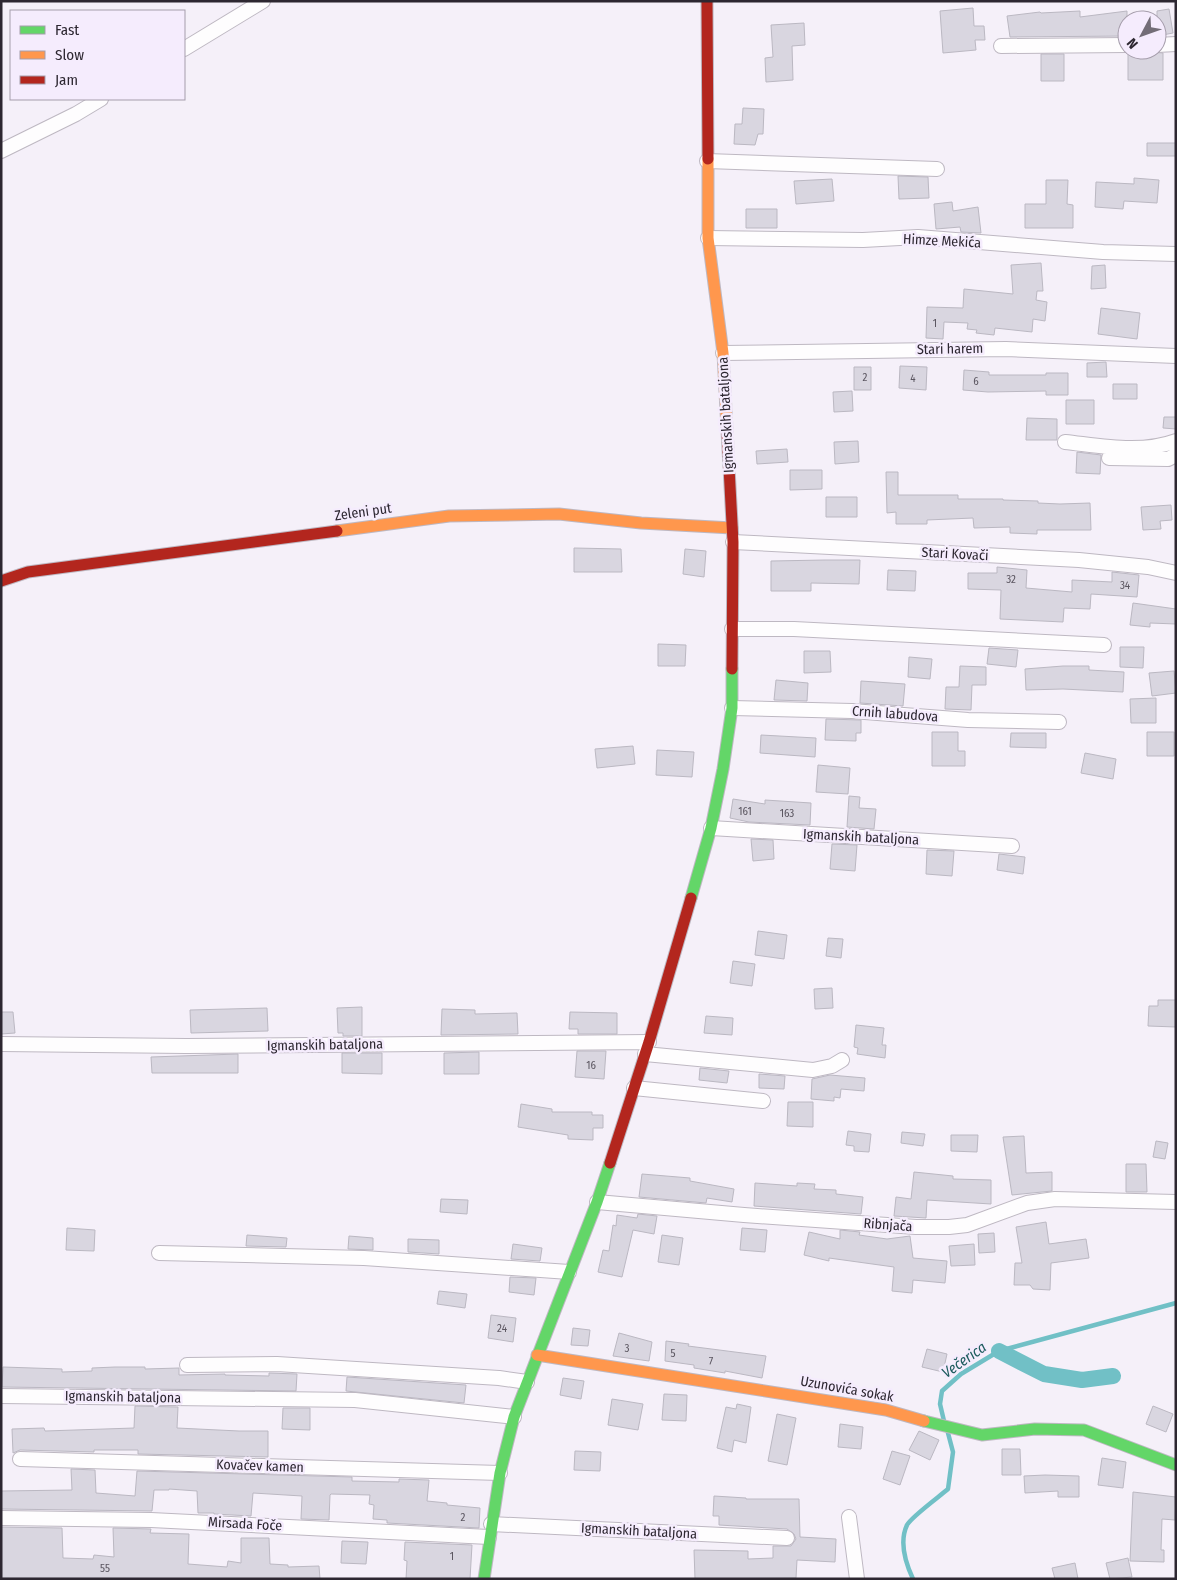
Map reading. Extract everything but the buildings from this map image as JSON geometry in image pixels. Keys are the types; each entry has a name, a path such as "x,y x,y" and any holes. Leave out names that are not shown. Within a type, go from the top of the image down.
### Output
{"street":[{"path":"185,48 263,1"},
{"name":"Igmanskih bataljona","path":"484,1579 500,1473 514,1417 597,1202 647,1048 711,828 723,769 732,708 732,528 723,354 713,291 708,238 707,1"},
{"path":"1001,46 1117,45"},
{"path":"1,151 76,114 99,100"},
{"path":"707,161 938,169"},
{"name":"Himze Mekića","path":"708,238 863,240 918,237 1084,250 1176,254"},
{"name":"Stari harem","path":"723,354 1006,349 1176,356"},
{"path":"1066,442 1143,448 1162,446 1176,441"},
{"path":"1109,458 1168,459 1176,455"},
{"name":"Zeleni put","path":"1,581 28,572 449,516 559,514 641,523 732,528"},
{"name":"Stari Kovači","path":"732,542 1079,560 1148,566 1176,573"},
{"path":"732,629 794,629 1104,645"},
{"name":"Crnih labudova","path":"732,708 852,711 968,720 1059,722"},
{"name":"Igmanskih bataljona","path":"711,828 1012,846"},
{"name":"Igmanskih bataljona","path":"1,1044 647,1048"},
{"path":"647,1048 808,1070 832,1066 842,1060"},
{"path":"634,1088 762,1101"},
{"name":"Ribnjača","path":"597,1202 754,1216 916,1227 967,1225 1027,1203 1055,1199 1176,1202"},
{"path":"159,1253 364,1258 569,1272"},
{"name":"Uzunovića sokak","path":"537,1355 886,1410 926,1422 982,1434 1035,1429 1084,1430 1176,1464"},
{"path":"187,1365 306,1365 499,1378 527,1382"},
{"name":"Igmanskih bataljona","path":"1,1396 355,1400 514,1417"},
{"name":"Kovačev kamen","path":"20,1459 500,1473"},
{"path":"849,1517 857,1579"},
{"name":"Mirsada Foče","path":"1,1518 151,1520 490,1530"},
{"name":"Igmanskih bataljona","path":"490,1530 787,1538"}],"waterway":[{"name":"Večerica","path":"944,1421 940,1404 942,1391 961,1374 999,1351 1176,1303"},
{"path":"999,1351 1044,1374 1082,1380 1113,1376"},
{"name":"Večerica","path":"913,1579 904,1553 905,1532 910,1521 948,1489 953,1452 948,1433"}],"traffic: fast":[{"path":"691,898 711,828 723,769 732,708 732,669"},
{"path":"484,1579 500,1473 514,1417 597,1202 610,1163"},
{"path":"924,1421 982,1435 1035,1429 1084,1430 1176,1465"}],"traffic: slow":[{"path":"708,159 708,238 723,353 727,430"},
{"path":"337,531 449,516 559,514 641,523 732,528"},
{"path":"537,1355 886,1410 924,1421"}],"traffic: jam":[{"path":"707,1 708,159"},
{"path":"727,430 733,542 732,669"},
{"path":"1,581 28,572 337,531"},
{"path":"610,1163 649,1042 691,898"}]}
